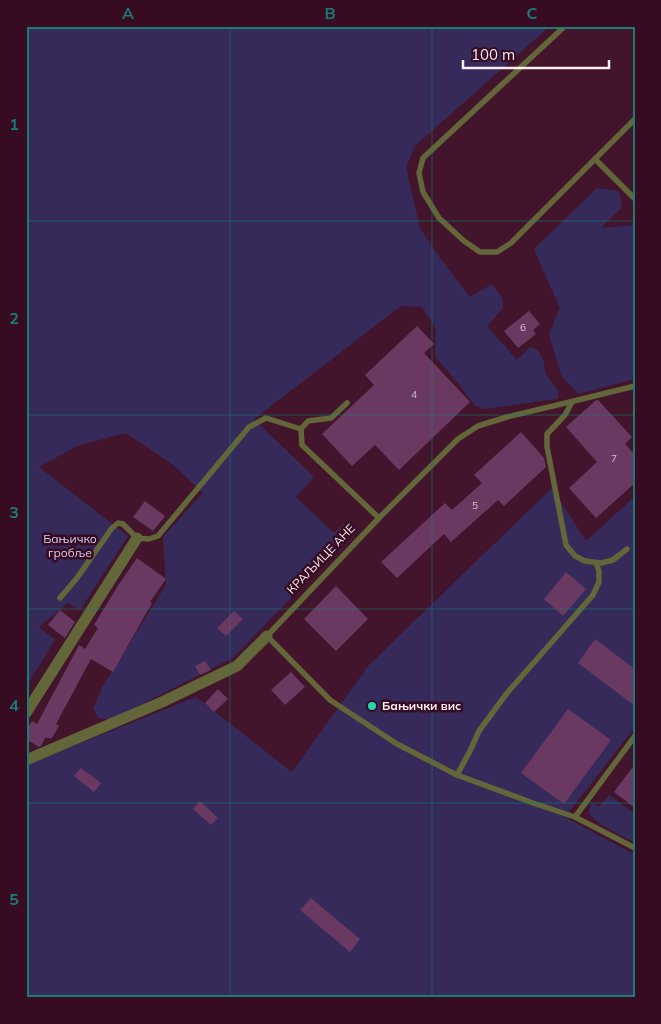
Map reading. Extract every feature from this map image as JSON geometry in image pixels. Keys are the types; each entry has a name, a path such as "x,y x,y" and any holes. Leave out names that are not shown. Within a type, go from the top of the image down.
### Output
{"street":[{"path":"26,713 137,538"},
{"name":"КРАЉИЦЕ АНЕ","path":"26,760 162,702 237,666 267,636"}],"lane":[{"path":"565,26 423,158 419,172 423,192 439,218 464,241 480,252 497,252 511,243 635,119"},
{"path":"595,159 635,199"},
{"name":"КРАЉИЦЕ АНЕ","path":"267,636 379,518 458,439 478,426 507,417 634,387"},
{"path":"572,402 565,415 547,434 547,448 566,545 574,556 586,561 601,563 613,560 627,549"},
{"path":"300,429 308,422 331,418 347,403"},
{"path":"60,598 77,578 112,528 118,523 124,524 137,538 149,539 158,536 248,427 266,418 300,429"},
{"path":"300,429 302,445 379,518"},
{"path":"457,775 479,731 490,716 543,651 593,595 599,582 599,571 596,562"},
{"path":"267,636 330,700 397,744 457,775 533,804 575,817 635,848"},
{"path":"575,817 635,736"}],"green space":[{"name":"Бањичко гробље","path":"26,26 550,26 415,146 406,167 420,228 470,297 492,284 503,299 503,308 487,326 517,360 530,347 538,350 544,361 545,373 559,392 557,399 484,409 475,406 438,360 435,353 436,329 422,307 401,306 254,419 314,477 296,497 334,533 344,524 353,534 234,657 111,720 98,718 93,709 102,688 166,585 163,537 203,493 172,464 126,433 77,446 39,467 128,536 80,610 68,603 39,627 55,640 26,687"},
{"path":"597,188 619,191 622,207 601,228 635,225 635,379 578,394 561,375 549,334 560,308 534,249"},
{"path":"552,488 586,541 632,499 635,502 635,727 565,817 635,855 635,998 26,998 26,765 196,697 292,772 369,665"},
{"path":"609,795 635,814 635,843 604,826 590,814 589,810 592,803 599,807"}],"building":[{"path":"529,311 540,324 533,330 536,334 518,348 504,331"},
{"path":"417,326 434,344 424,353 470,402 399,470 375,445 352,466 322,434 374,385 365,375"},
{"path":"598,400 632,437 625,444 635,455 635,483 596,518 569,488 597,462 566,427"},
{"path":"521,432 544,458 546,467 504,506 498,500 451,542 444,534 397,578 381,562 445,503 452,510 482,483 474,475"},
{"path":"145,501 165,516 153,531 133,517"},
{"path":"137,558 166,579 150,602 152,603 113,672 91,659 56,724 59,726 52,738 45,738 39,747 26,739 26,731 32,721 37,724 79,645 85,649 98,628 94,625"},
{"path":"566,572 586,589 563,616 544,599"},
{"path":"336,586 368,619 336,651 304,619"},
{"path":"60,610 75,622 65,638 48,625"},
{"path":"234,611 243,619 226,636 217,628"},
{"path":"595,639 635,669 635,706 578,663"},
{"path":"205,661 211,670 200,675 195,666"},
{"path":"291,672 305,687 285,705 271,690"},
{"path":"218,689 228,699 214,712 205,703"},
{"path":"568,709 611,740 564,804 521,773"},
{"path":"635,764 635,808 614,792"},
{"path":"81,768 101,783 94,792 74,776"},
{"path":"200,801 218,818 211,825 193,809"},
{"path":"311,898 360,939 350,952 300,910"}],"place":[{"name":"Бањички вис","path":"372,706"}]}
